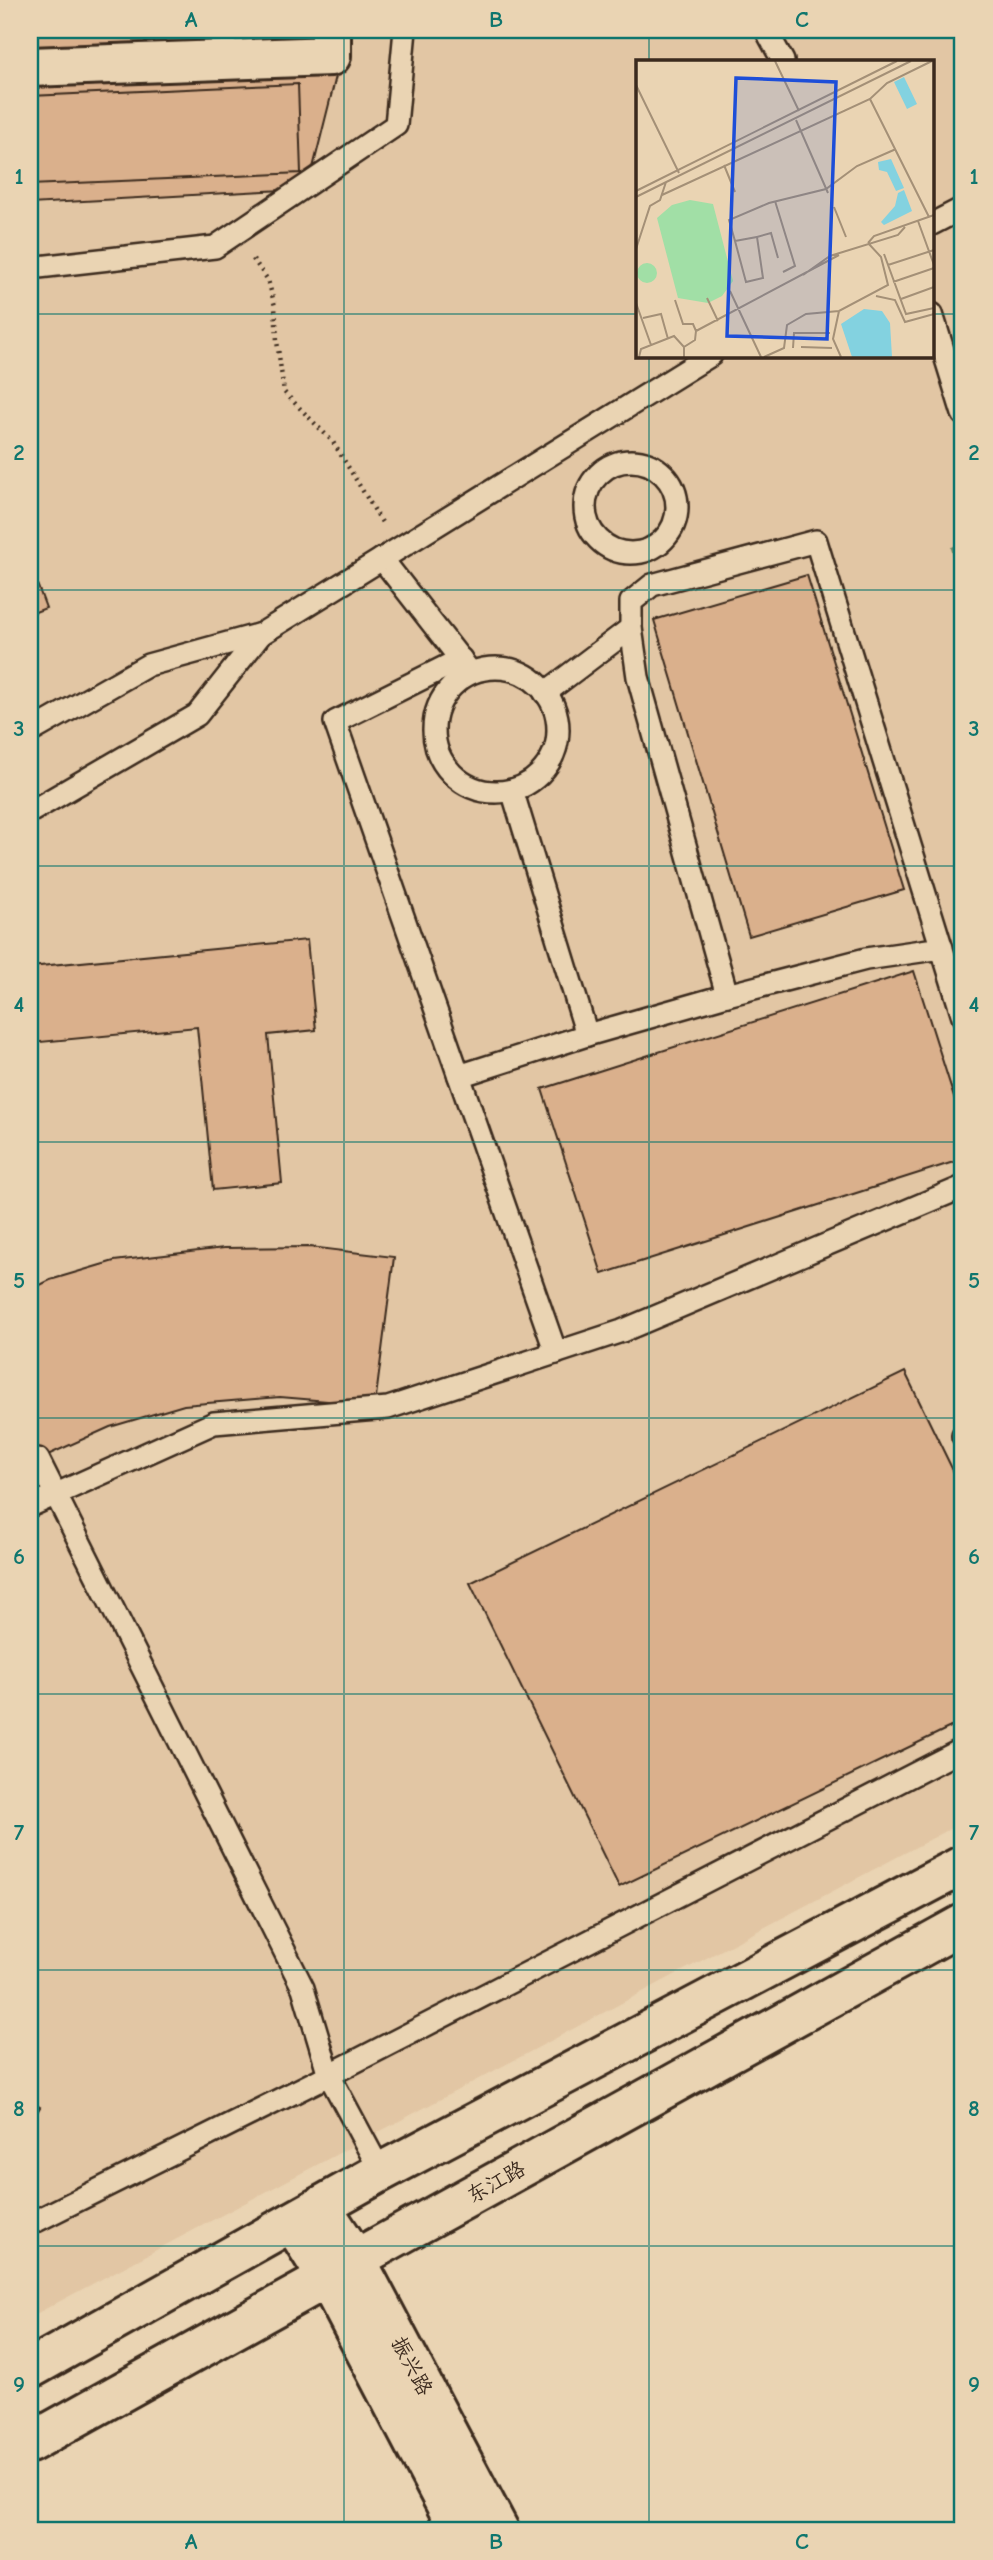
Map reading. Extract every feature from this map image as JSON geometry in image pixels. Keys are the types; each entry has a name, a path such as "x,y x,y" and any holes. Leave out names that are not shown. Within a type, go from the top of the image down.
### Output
{"street":[{"path":"30,67 331,56 331,30"},
{"path":"30,2369 381,2172 963,1865"},
{"name":"东江路","path":"30,2443 963,1924"},
{"name":"振兴路","path":"306,2214 499,2530"},
{"name":"振兴路","path":"341,2268 459,2530"}],"lane":[{"path":"30,268 215,247 396,125 405,30"},
{"path":"766,30 782,60"},
{"path":"934,223 963,208"},
{"path":"934,320 963,414"},
{"path":"30,732 148,665 261,634 708,357"},
{"path":"652,584 653,547 673,526 677,512 676,497 661,472 648,464 619,462 605,468 594,479 587,492 585,508 592,530 607,546 622,552 638,552 653,547"},
{"path":"727,995 638,677 631,628 631,602 652,584 816,541 963,1017"},
{"path":"390,554 466,666"},
{"path":"545,693 631,628"},
{"path":"30,812 197,715 261,634"},
{"path":"466,666 441,701 434,720 434,741 441,760 454,776 471,787 491,792 512,790 530,782 545,768 554,751 558,730 555,711 545,693 531,679 512,671 466,666 335,722 556,1353"},
{"path":"512,790 587,1035"},
{"path":"459,1076 587,1035 727,995 866,959 942,948"},
{"path":"30,1506 214,1423 388,1408 622,1331 963,1187"},
{"path":"38,1459 303,1988 329,2075 381,2172"},
{"path":"30,2224 329,2075 963,1749"}],"path":[{"path":"235,234 268,280 275,306 284,393 332,442 390,554"}],"shaded area":[{"path":"30,30 963,30 963,1822 30,2317"}],"green space":[{"path":"963,543 963,586 952,548"}],"building":[{"path":"30,30 351,30 337,72 312,172 283,190 30,204"},
{"path":"298,84 301,173 30,185 30,96"},
{"path":"30,565 46,608 30,614"},
{"path":"807,575 904,890 749,936 654,620"},
{"path":"307,940 316,1030 268,1035 282,1183 213,1190 197,1027 30,1043 30,967"},
{"path":"914,971 963,1125 963,1159 602,1274 542,1089"},
{"path":"310,1247 394,1257 375,1405 280,1397 184,1405 110,1427 30,1463 30,1290 50,1280 114,1261 224,1248"},
{"path":"905,1372 963,1491 963,1721 619,1887 470,1583"},
{"path":"30,2101 40,2107 30,2124"}]}
